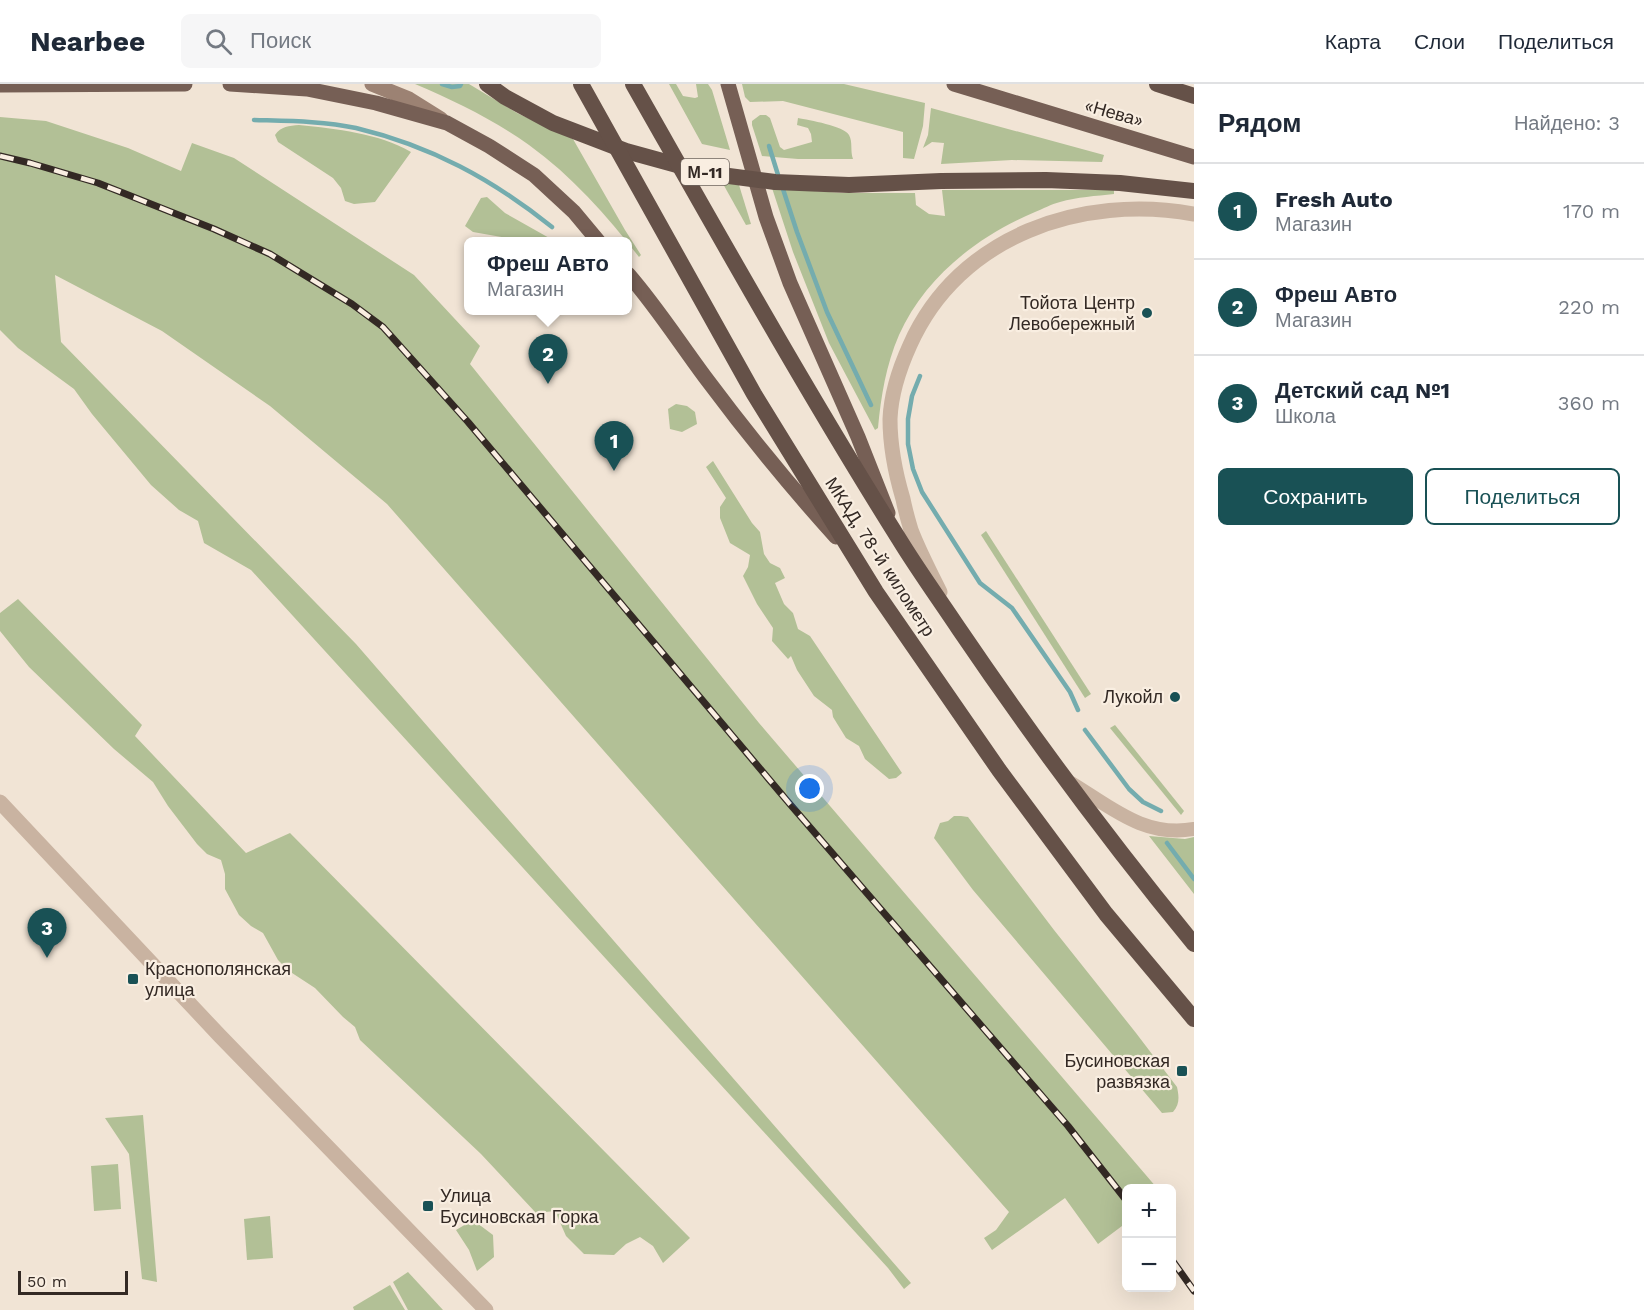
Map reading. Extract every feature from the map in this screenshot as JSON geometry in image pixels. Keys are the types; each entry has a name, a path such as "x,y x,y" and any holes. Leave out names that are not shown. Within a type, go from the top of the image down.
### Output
{"highway":[{"name":"М-11","path":"487,84 505,97 553,123 626,151 706,173 775,182 849,185 1046,180 1120,183 1194,191"},
{"name":"МКАД, 78-й километр","path":"581,84 754,394 883,602 999,770 1106,914 1194,1019"},
{"name":"МКАД, 78-й километр","path":"633,84 816,402 899,541 1064,779 1194,944"},
{"path":"1157,84 1194,96"}],"main road":[{"path":"0,85 185,84"},
{"path":"230,84 307,89 376,103 447,123"},
{"path":"372,84 409,99 534,175 573,212 595,237"},
{"path":"728,84 766,217 790,283 858,437 899,541"},
{"name":"«Нева»","path":"954,84 1194,157"},
{"path":"632,280 706,379 792,488 852,554"}],"street":[{"path":"952,619 911,530 894,468 890,441 890,416 896,384 916,332 934,305 969,267 993,248 1026,231 1079,215 1119,210 1174,211 1194,214"},
{"path":"1064,779 1133,821 1148,827 1180,831 1194,829"},
{"path":"0,802 220,1036 486,1310"}],"green space":[{"path":"415,84 469,84 517,113 573,139 629,237 622,237 574,183 545,157 502,127"},
{"path":"669,84 676,84 683,96 695,98 698,97 696,84 708,84 712,90 730,150 702,144"},
{"path":"742,84 844,84 925,103 923,126 914,159 903,158 903,132 783,101 750,102 745,97"},
{"path":"931,108 1104,155 1102,162 1012,160 941,164 944,143 932,142 923,148 928,135"},
{"path":"760,115 770,118 780,147 784,150 812,142 808,128 797,125 798,118 840,129 849,135 853,159 798,159 762,156 752,125 752,121"},
{"path":"0,117 46,121 128,148 181,171 192,143 234,158 414,275 480,346 470,364 759,723 1154,1184 1122,1184 1122,1226 1098,1244 1065,1198 992,1250 984,1238 996,1230 1009,1212 387,504 270,406 162,331 55,275 61,342 356,644 911,1283 904,1289 888,1268 251,570 204,543 198,521 179,510 151,485 74,389 18,348 0,330"},
{"path":"299,125 371,136 411,152 375,202 354,204 345,201 341,188 333,178 278,142 275,135 280,130"},
{"path":"722,182 739,185 751,224 746,225"},
{"path":"772,188 843,193 915,193 916,205 929,214 945,216 942,190 1114,190 1114,194 1057,203 1014,222 974,246 938,277 910,314 894,346 887,369 878,428 875,430 829,343 793,252"},
{"path":"487,197 505,213 547,237 501,237 473,232 465,226 481,198"},
{"path":"632,241 641,255 639,257 632,249"},
{"path":"676,404 687,406 695,412 697,424 682,432 670,429 668,409"},
{"path":"713,461 760,532 764,554 770,563 780,568 785,578 775,583 784,604 793,613 798,629 810,636 902,773 896,778 889,779 865,759 859,746 846,738 833,717 832,710 814,696 791,656 788,659 772,641 773,628 757,604 743,576 748,567 750,555 730,543 720,518 720,507 726,498 706,467"},
{"path":"986,531 1091,694 1085,698 981,535"},
{"path":"18,599 142,725 135,736 246,853 290,833 690,1238 663,1263 653,1246 640,1237 626,1244 614,1255 584,1254 566,1236 555,1211 536,1213 481,1154 360,1040 355,1027 315,988 289,971 278,960 263,933 239,915 225,889 225,874 221,860 207,854 197,844 153,782 114,749 29,667 0,631 0,613"},
{"path":"1115,725 1184,811 1181,815 1110,728"},
{"path":"954,816 968,817 1177,1087 1178,1100 1173,1112 1162,1113 973,890 934,838 940,823"},
{"path":"1149,836 1185,839 1194,837 1194,894"},
{"path":"143,1115 157,1282 142,1279 129,1154 105,1118"},
{"path":"118,1164 121,1209 94,1211 91,1166"},
{"path":"270,1216 273,1258 247,1260 244,1219"},
{"path":"473,1220 493,1235 494,1257 477,1271 469,1250 456,1230"},
{"path":"408,1272 443,1310 408,1310 393,1282"},
{"path":"390,1285 405,1310 354,1310 353,1307"}],"waterway":[{"path":"442,84 452,87 461,84"},
{"path":"254,120 344,126 410,144 483,179 552,227"},
{"path":"769,146 779,178"},
{"path":"782,186 827,312 871,405"},
{"path":"920,376 912,396 908,419 908,444 913,469 922,492 980,583 1012,608 1070,692 1078,710"},
{"path":"1085,730 1129,789 1143,802 1161,811"},
{"path":"1167,843 1194,879"}],"railway":[{"path":"0,156 98,183 270,254 352,304 383,327 468,422 789,803 1068,1126 1122,1195"},
{"path":"1176,1266 1194,1291"}],"place":[{"name":"Тойота Центр Левобережный","path":"1147,313"},
{"name":"Фреш Авто","path":"548,384"},
{"name":"Fresh Auto","path":"614,471"},
{"name":"Лукойл","path":"1175,697"},
{"name":"Детский сад №1","path":"47,958"},
{"name":"Краснополянская улица","path":"133,979"},
{"name":"Бусиновская развязка","path":"1182,1071"},
{"name":"Улица Бусиновская Горка","path":"428,1206"}]}
